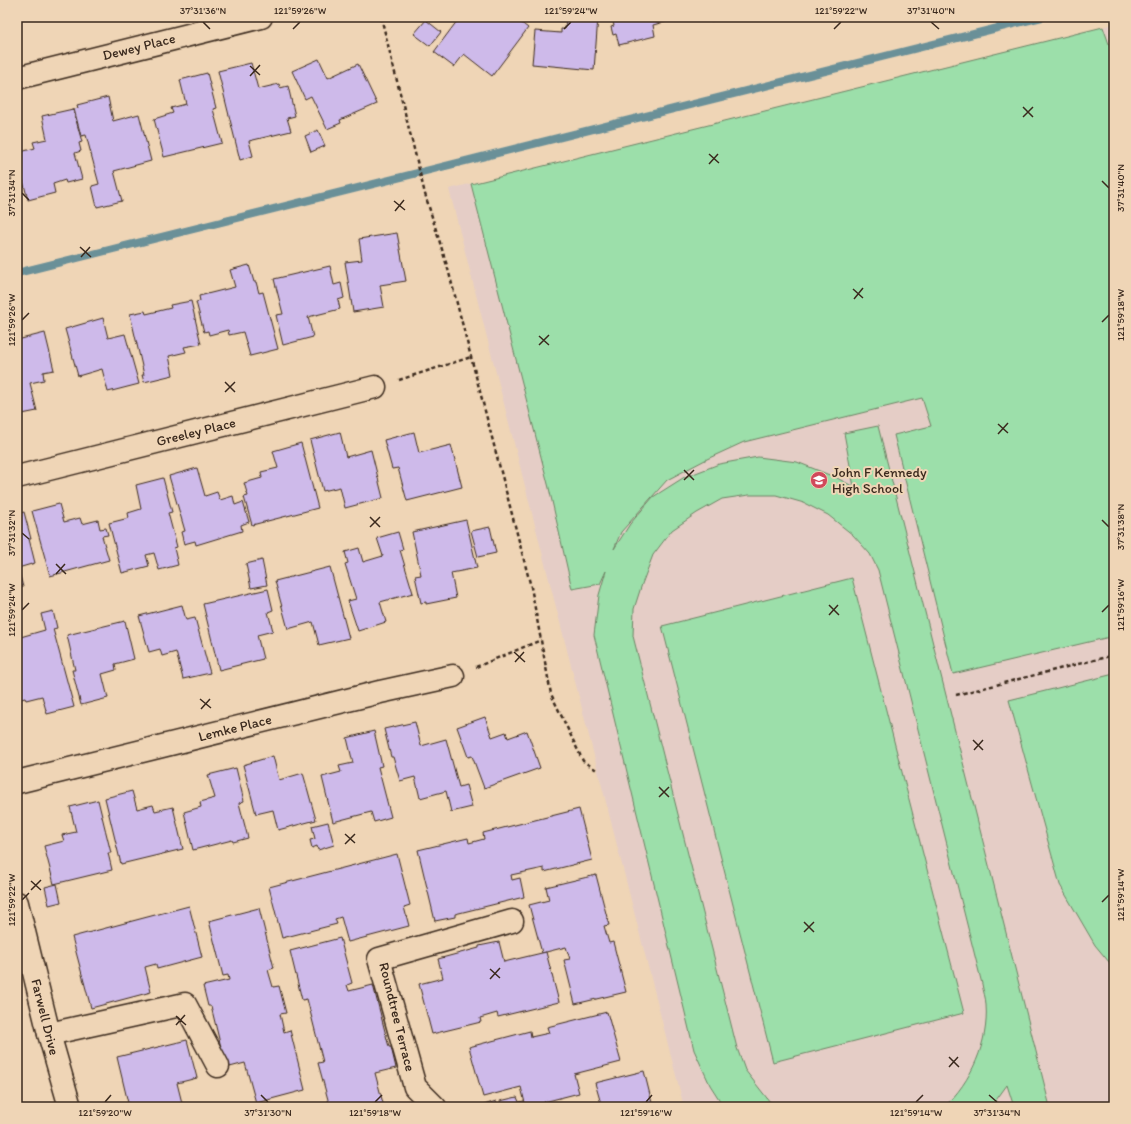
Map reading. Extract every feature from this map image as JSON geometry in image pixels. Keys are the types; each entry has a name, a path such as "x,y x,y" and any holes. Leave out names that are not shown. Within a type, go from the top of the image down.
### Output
{"street":[{"name":"Dewey Place","path":"17,78 261,17"},
{"name":"Greeley Place","path":"17,477 375,388"},
{"name":"Lemke Place","path":"17,782 380,692 453,676"},
{"name":"Farwell Drive","path":"17,903 49,1034 70,1107"},
{"name":"Roundtree Terrace","path":"435,1107 415,1087 379,960 512,921"},
{"path":"49,1034 185,1004 218,1066"}],"path":[{"path":"381,17 425,194 448,269 531,587 551,694 583,761 598,771"},
{"path":"375,388 471,357"},
{"path":"453,676 541,640"},
{"path":"956,695 1114,655"}],"shaded area":[{"name":"John F Kennedy High School","path":"1114,24 1114,1107 684,1107 449,189"}],"green space":[{"path":"1103,27 1114,58 1114,636 953,674 894,435 931,426 922,398 744,442 707,459 667,480 621,532 614,549 630,524 653,497 683,478 719,464 758,457 797,462 837,478 854,487 844,433 878,426 1050,1107 1014,1107 1007,1085 991,1107 944,1107 962,1086 976,1060 984,1033 986,1002 878,570 870,554 853,535 828,515 804,503 776,495 749,495 722,499 697,513 672,530 653,555 634,609 633,636 737,1048 745,1070 770,1102 777,1107 724,1107 710,1085 694,1050 594,635 599,595 606,571 600,584 572,589 549,488 471,184"},
{"path":"852,578 964,1013 773,1062 662,626"},
{"path":"1114,674 1114,968 1095,945 1060,885 1009,700"}],"building":[{"path":"17,17 34,17 18,21"},
{"path":"460,17 514,17 528,28 492,76 464,54 454,67 434,52"},
{"path":"566,17 598,17 594,70 532,64 535,31 561,33 561,29 565,29"},
{"path":"612,17 675,17 676,19 653,25 655,36 619,45 616,34 613,35 611,27 614,26"},
{"path":"710,17 727,17 711,21"},
{"path":"426,20 441,32 430,46 414,34"},
{"path":"319,59 328,78 358,64 377,104 340,120 341,123 327,129 311,96 305,99 292,71"},
{"path":"251,63 258,89 279,84 280,88 288,86 295,116 287,118 291,131 249,141 253,156 240,160 218,71"},
{"path":"207,73 216,108 213,109 222,143 164,157 154,119 173,113 171,108 186,104 180,80"},
{"path":"108,97 113,121 139,114 151,161 114,171 122,201 97,207 92,186 99,184 86,135 81,136 74,109 78,108 77,105"},
{"path":"73,109 82,142 79,143 81,151 75,153 82,179 66,183 65,180 53,184 55,193 28,200 21,173 17,175 17,160 19,159 17,153 35,148 33,142 47,139 42,116"},
{"path":"318,130 325,146 311,152 305,136"},
{"path":"397,233 406,281 380,285 384,307 353,312 345,262 362,260 359,239"},
{"path":"249,265 259,293 263,292 278,349 250,356 243,332 229,335 228,330 209,335 208,331 204,332 196,302 200,301 199,296 235,287 230,270"},
{"path":"330,266 334,285 341,283 344,298 338,300 340,309 308,317 313,337 283,345 276,315 283,314 274,279"},
{"path":"191,301 201,344 184,347 186,352 169,356 173,375 144,382 142,375 144,375 130,314 145,311 146,314 171,308 170,305"},
{"path":"103,318 108,338 125,334 139,384 108,392 102,369 78,376 65,329"},
{"path":"45,333 54,370 43,372 44,380 30,383 37,411 17,415 17,340"},
{"path":"340,432 346,457 371,450 383,498 345,508 340,487 323,491 310,440"},
{"path":"414,432 419,453 451,445 462,487 407,501 398,468 392,469 384,440"},
{"path":"301,443 318,508 252,525 244,497 248,496 244,483 262,478 261,472 278,468 273,451"},
{"path":"197,468 205,496 217,492 220,500 233,496 235,505 243,502 249,522 241,525 242,531 196,545 195,541 184,544 181,532 185,531 169,476"},
{"path":"163,478 172,512 168,513 177,547 174,548 178,565 159,570 154,553 146,555 149,566 122,573 109,523 129,518 128,513 141,509 136,485"},
{"path":"59,504 64,522 80,518 82,524 98,520 100,529 106,528 108,535 102,536 109,560 50,576 32,511"},
{"path":"24,512 35,563 18,568 23,587 17,589 17,514"},
{"path":"466,520 477,568 451,573 456,598 426,604 426,602 421,603 415,576 421,575 412,532"},
{"path":"490,527 496,553 478,557 471,531"},
{"path":"398,532 403,549 400,550 413,593 380,602 386,622 358,631 348,601 356,599 345,564 348,563 345,552 359,548 363,562 383,556 377,538"},
{"path":"262,560 267,585 251,588 246,564"},
{"path":"330,567 349,638 319,645 313,622 288,629 275,581"},
{"path":"268,589 273,610 268,612 273,631 257,635 263,659 219,670 203,604"},
{"path":"182,605 186,620 195,618 210,673 183,679 176,652 162,656 160,649 149,652 139,616"},
{"path":"53,611 57,628 53,629 74,707 47,714 42,696 26,700 25,698 17,700 17,638 45,630 41,614"},
{"path":"125,621 134,659 115,664 116,670 102,674 108,698 81,705 72,670 75,670 67,635"},
{"path":"485,717 492,737 506,732 508,738 527,731 540,768 484,788 472,756 468,757 457,727"},
{"path":"415,722 421,746 446,739 459,787 466,785 472,807 451,812 446,791 420,798 415,777 400,781 393,757 391,757 384,729"},
{"path":"374,731 382,766 378,767 391,817 374,822 371,812 333,822 322,777 341,772 339,766 353,763 347,738"},
{"path":"273,756 279,780 303,773 316,820 278,830 273,810 256,814 243,765"},
{"path":"236,768 244,801 239,803 248,838 233,842 232,840 193,850 184,812 201,807 200,802 215,798 208,775"},
{"path":"132,791 137,809 153,805 155,811 173,807 183,849 121,864 105,798"},
{"path":"98,800 111,853 108,853 112,870 54,884 44,846 64,841 62,835 76,832 70,807"},
{"path":"579,809 592,860 544,872 544,868 511,875 512,880 520,878 524,897 455,914 455,917 435,921 418,850 468,838 469,843 484,839 483,833"},
{"path":"328,822 334,845 318,850 317,846 312,848 310,840 315,839 312,826"},
{"path":"397,854 410,905 404,907 409,926 348,942 341,917 335,919 337,924 282,938 269,887"},
{"path":"596,875 609,925 604,926 609,943 613,942 626,992 575,1004 564,960 570,959 566,947 542,953 529,905 549,900 546,887"},
{"path":"57,884 61,902 49,905 45,887"},
{"path":"189,906 202,957 157,969 156,964 145,967 151,992 91,1008 72,937"},
{"path":"259,908 274,968 268,970 273,987 279,986 286,1013 280,1014 284,1032 290,1030 305,1090 256,1103 245,1063 226,1068 211,1006 208,1006 203,986 229,980 228,975 223,976 209,921"},
{"path":"340,938 352,983 347,985 349,991 373,985 389,1047 391,1047 396,1068 375,1073 384,1107 330,1107 318,1063 323,1062 307,999 302,1000 290,951"},
{"path":"499,942 504,962 546,952 559,1002 498,1017 497,1013 480,1018 481,1022 432,1034 419,984 443,978 438,959 479,948 479,946"},
{"path":"607,1012 621,1062 574,1074 579,1093 544,1102 545,1105 537,1107 526,1107 521,1087 483,1097 469,1047 530,1031 531,1037 549,1033 547,1027"},
{"path":"187,1040 197,1078 177,1083 183,1107 129,1107 117,1057"},
{"path":"644,1071 653,1107 602,1107 595,1083"},
{"path":"517,1097 519,1102 524,1101 526,1107 499,1107 502,1106 500,1101"},
{"path":"496,1101 497,1107 485,1107 484,1105"}],"waterway":[{"path":"17,273 1042,17"}],"place":[{"name":"John F Kennedy High School","path":"819,480"}]}
